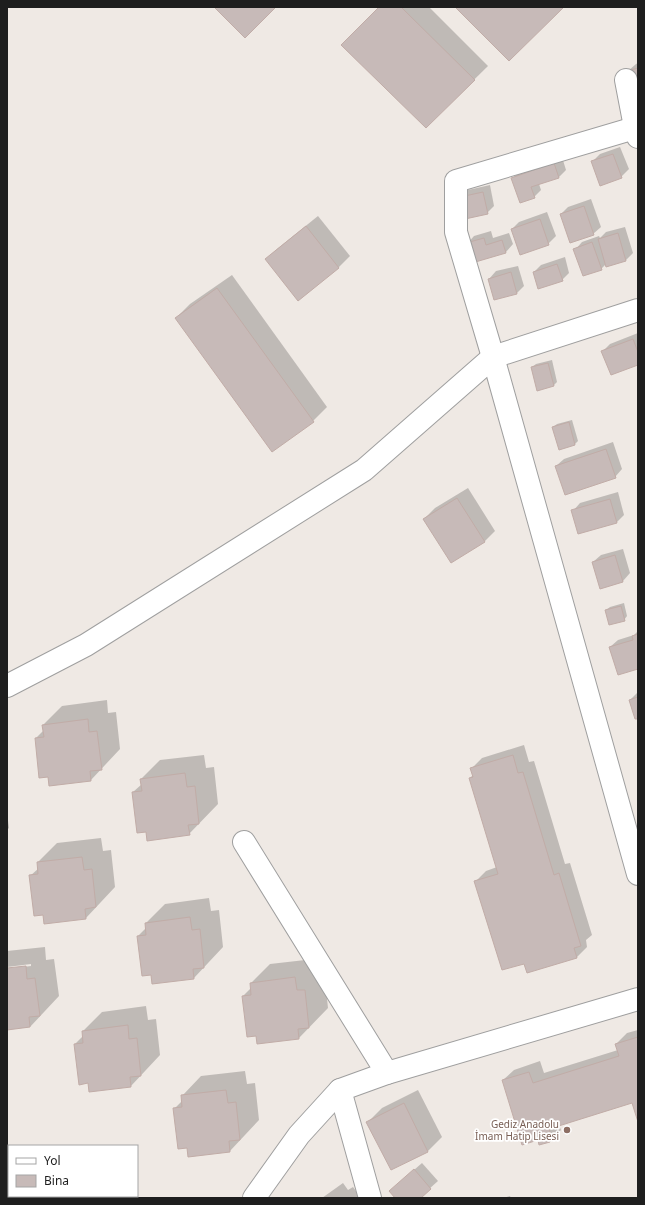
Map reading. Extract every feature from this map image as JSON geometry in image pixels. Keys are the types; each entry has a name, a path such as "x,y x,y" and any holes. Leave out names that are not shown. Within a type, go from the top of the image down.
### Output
{"street":[{"path":"626,80 637,130 456,181 456,232 493,357 638,874"},
{"path":"7,686 86,645 364,470 493,357 638,310"},
{"path":"244,842 387,1073"},
{"path":"254,1198 299,1135 340,1090 387,1073 638,999"},
{"path":"340,1090 370,1198"}],"building":[{"path":"214,7 276,7 245,38"},
{"path":"379,7 401,7 475,80 426,128 341,45"},
{"path":"455,7 564,7 509,61"},
{"path":"638,68 638,107 627,71"},
{"path":"613,154 622,178 600,186 591,161"},
{"path":"554,163 559,178 531,187 535,198 520,203 511,178"},
{"path":"483,192 488,214 465,219 460,197"},
{"path":"584,206 594,235 570,243 560,214"},
{"path":"540,219 549,245 520,255 511,229"},
{"path":"306,226 339,268 298,301 265,259"},
{"path":"618,233 626,261 606,267 598,239"},
{"path":"484,238 486,245 502,240 506,253 472,263 466,243"},
{"path":"592,242 602,270 583,276 573,249"},
{"path":"557,264 563,281 538,289 533,272"},
{"path":"511,272 517,294 494,300 488,279"},
{"path":"217,288 314,422 272,452 175,318"},
{"path":"633,339 638,352 638,365 611,375 601,351"},
{"path":"548,363 554,386 537,391 531,367"},
{"path":"569,422 575,445 559,450 552,427"},
{"path":"606,449 616,478 565,495 555,466"},
{"path":"457,498 485,542 451,563 423,519"},
{"path":"610,499 617,523 578,534 571,510"},
{"path":"615,555 623,582 600,589 592,562"},
{"path":"621,606 625,621 609,625 605,610"},
{"path":"638,634 638,669 618,675 609,647 633,640 632,636"},
{"path":"638,697 638,719 635,719 629,700"},
{"path":"88,719 89,732 97,731 102,770 90,771 91,781 49,786 48,777 39,778 35,738 44,737 42,725"},
{"path":"513,755 518,773 523,772 554,875 559,873 581,946 574,948 577,958 527,973 524,964 502,970 474,881 498,874 469,778 473,777 470,768"},
{"path":"185,773 187,787 195,786 199,824 188,825 190,835 147,841 146,832 137,833 132,792 142,791 140,779"},
{"path":"82,857 84,870 92,869 96,907 85,909 86,919 44,924 43,915 34,916 29,875 38,874 37,862"},
{"path":"190,917 192,930 200,929 204,968 193,969 194,979 152,984 151,975 142,976 137,936 146,935 145,923"},
{"path":"26,966 27,979 35,978 40,1016 29,1017 30,1027 7,1030 7,968"},
{"path":"295,977 297,990 305,990 309,1028 298,1029 299,1039 257,1044 256,1036 247,1037 242,996 251,995 250,983"},
{"path":"128,1025 129,1039 137,1038 141,1076 130,1077 131,1087 89,1092 88,1083 79,1085 74,1044 83,1043 82,1031"},
{"path":"638,1037 638,1122 632,1103 549,1129 551,1135 548,1136 550,1142 539,1145 538,1140 522,1145 502,1080 529,1072 533,1083 619,1056 615,1044"},
{"path":"226,1090 228,1103 236,1102 240,1140 229,1141 230,1152 188,1157 187,1148 178,1149 173,1108 182,1107 181,1095"},
{"path":"404,1103 428,1152 391,1170 366,1122"},
{"path":"414,1169 431,1189 421,1198 395,1198 389,1191"},
{"path":"90,1197 91,1198 46,1198"}],"place":[{"name":"Gediz Anadolu İmam Hatip Lisesi","path":"567,1130"}]}
